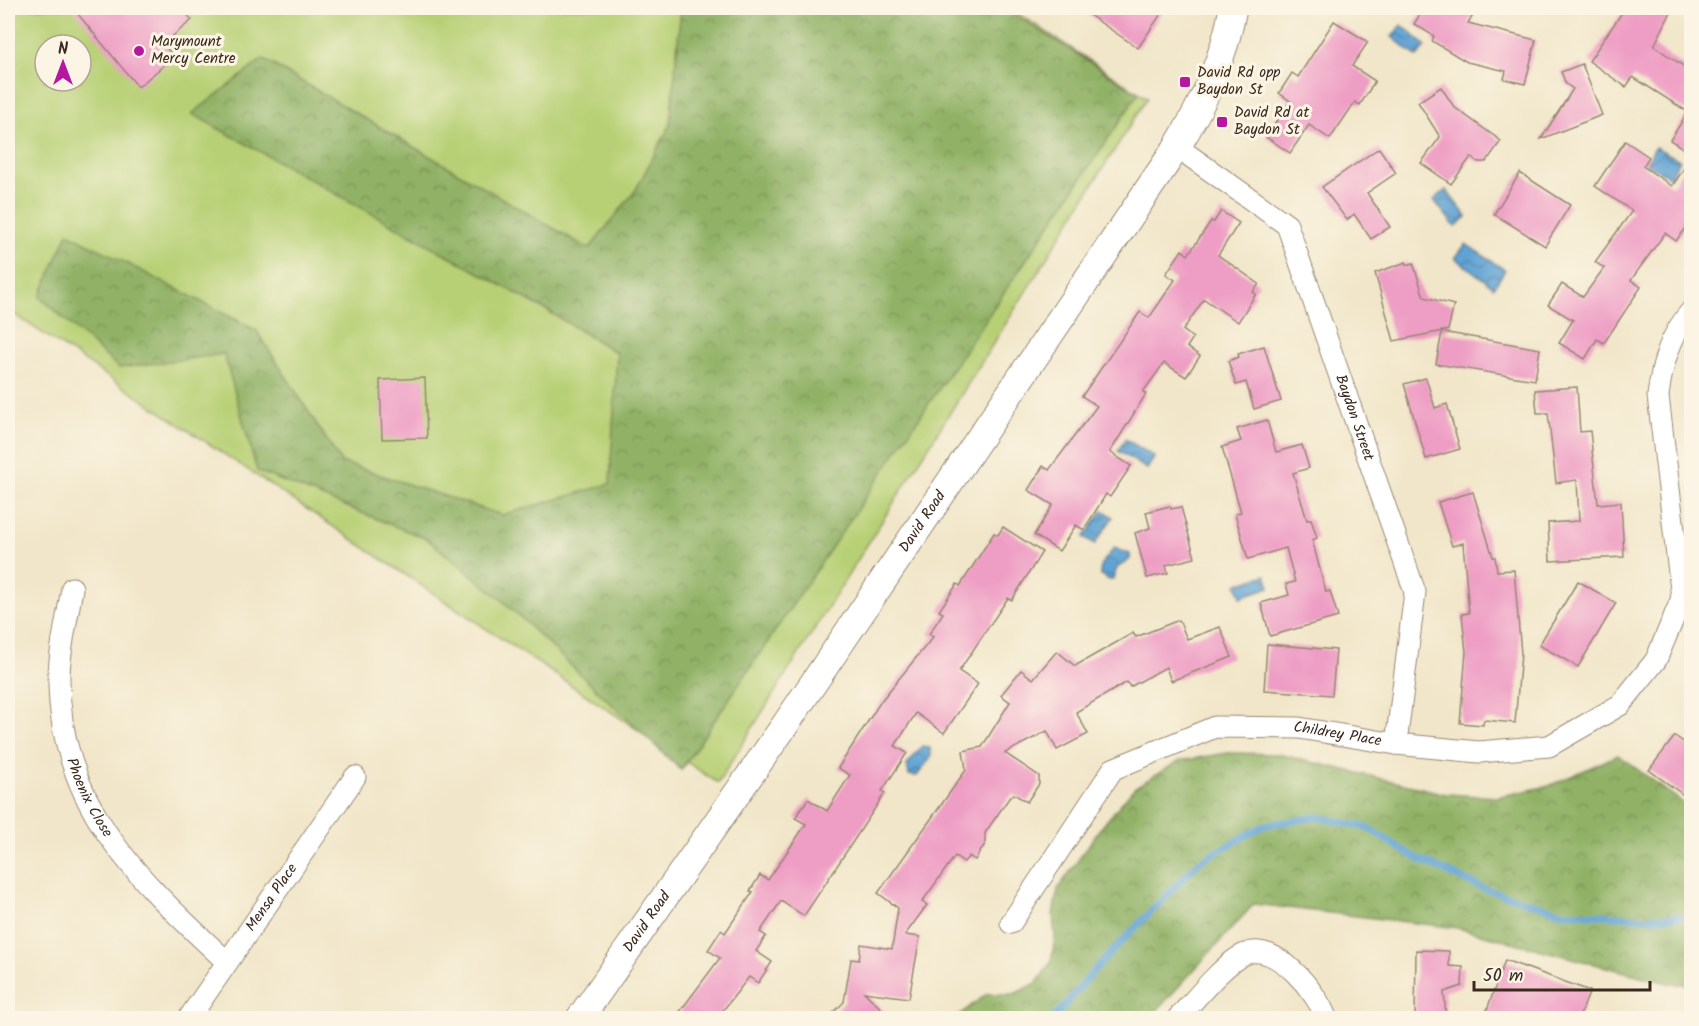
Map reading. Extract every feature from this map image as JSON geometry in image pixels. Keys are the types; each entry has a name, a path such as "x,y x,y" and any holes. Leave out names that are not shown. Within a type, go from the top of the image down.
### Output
{"street":[{"name":"David Road","path":"580,1018 785,725 1177,147 1199,108 1226,45 1233,8"},
{"name":"Baydon Street","path":"1177,147 1287,225 1415,592 1396,744"},
{"path":"1687,599 1658,396 1661,366 1681,322 1692,310"},
{"name":"Phoenix Close","path":"72,588 59,674 63,724 82,794 121,854 160,900 226,961"},
{"name":"Childrey Place","path":"1011,923 1113,769 1215,727 1299,728 1396,744 1479,752 1549,746 1620,705 1656,660 1687,599"},
{"name":"Mensa Place","path":"189,1018 226,961 355,777"},
{"path":"1178,1018 1208,986 1244,954 1256,951 1292,968 1323,1008 1326,1018"}],"green space":[{"path":"8,8 1010,8 1147,98 718,783 8,310"},
{"path":"681,8 1004,8 1139,93 681,770 500,598 427,539 257,471 224,354 119,368 40,297 68,233 256,330 341,462 502,515 610,484 617,353 548,311 192,114 263,59 589,249 635,191 670,125"},
{"path":"1228,753 1278,754 1446,794 1497,797 1549,786 1618,755 1691,809 1691,984 1671,984 1458,928 1254,904 1150,1018 955,1018 987,994 1014,994 1037,983 1051,962 1055,937 1053,915 1058,889 1099,830 1134,788 1179,761"}],"water":[{"path":"1402,25 1426,46 1417,57 1392,37"},
{"path":"1655,147 1680,160 1670,177 1646,164"},
{"path":"1446,190 1467,217 1455,227 1434,200"},
{"path":"1466,244 1505,270 1494,287 1455,258"},
{"path":"1125,439 1155,457 1147,469 1118,451"},
{"path":"1103,510 1113,517 1095,544 1084,537"},
{"path":"1114,548 1130,554 1130,559 1117,568 1113,579 1109,580 1100,574 1101,565"},
{"path":"1266,575 1270,587 1241,597 1237,584"},
{"path":"922,746 930,748 931,757 917,776 909,775 907,765"}],"building":[{"name":"Marymount Mercy Centre","path":"73,8 181,8 192,20 163,44 174,57 138,87"},
{"path":"1079,8 1165,8 1138,48"},
{"path":"1424,8 1478,8 1468,23 1536,40 1525,84 1504,79 1506,71 1467,62 1432,41 1434,36 1414,24"},
{"path":"1625,8 1673,8 1654,46 1692,72 1692,154 1670,140 1688,112 1633,77 1626,87 1589,61"},
{"path":"1334,21 1368,42 1352,66 1375,81 1360,105 1355,102 1330,139 1309,125 1290,153 1266,137 1290,101 1279,93 1292,73 1298,77"},
{"path":"1582,64 1602,115 1541,139 1573,89 1566,84 1561,72"},
{"path":"1441,87 1454,107 1501,141 1486,162 1478,162 1471,157 1451,184 1421,163 1440,137 1418,102"},
{"path":"1625,141 1649,157 1643,166 1672,186 1692,157 1692,219 1676,241 1665,233 1631,280 1641,287 1604,343 1597,339 1585,359 1559,343 1573,320 1548,305 1562,284 1583,297 1604,268 1595,262 1632,211 1595,186"},
{"path":"1379,148 1396,173 1367,193 1390,227 1371,239 1354,214 1347,220 1322,187"},
{"path":"1520,173 1570,205 1545,246 1494,214"},
{"path":"1221,211 1239,223 1218,255 1259,284 1253,292 1256,294 1238,322 1204,299 1183,330 1193,338 1187,347 1200,356 1186,377 1164,363 1143,392 1146,394 1110,452 1131,466 1110,497 1106,494 1084,530 1076,525 1059,551 1034,535 1053,505 1028,490 1043,466 1049,470 1097,406 1082,396 1140,312 1149,318 1175,280 1166,274 1182,250 1188,255 1211,221 1214,222"},
{"path":"1406,262 1407,265 1413,263 1424,297 1454,305 1448,330 1394,341 1375,273"},
{"path":"1442,332 1540,349 1535,380 1436,364"},
{"path":"1264,346 1281,401 1254,409 1246,382 1236,385 1228,361 1239,357 1238,354"},
{"path":"425,378 427,438 382,439 380,380"},
{"path":"1426,378 1435,408 1447,404 1460,449 1426,459 1404,384"},
{"path":"1577,387 1580,432 1590,431 1598,504 1621,502 1624,557 1550,561 1548,523 1579,521 1577,480 1556,483 1548,413 1537,413 1535,390"},
{"path":"1267,420 1276,452 1302,445 1309,468 1293,473 1307,520 1311,519 1317,538 1312,540 1326,592 1330,591 1338,617 1270,636 1261,603 1289,595 1286,584 1295,582 1286,548 1248,559 1235,514 1241,512 1222,447 1241,441 1237,429"},
{"path":"1473,492 1493,557 1495,557 1497,571 1514,570 1521,654 1515,723 1484,720 1483,725 1460,723 1466,652 1462,614 1469,613 1463,543 1452,546 1438,502"},
{"path":"1170,506 1171,509 1181,507 1195,558 1166,565 1168,573 1147,578 1135,533 1150,528 1146,512"},
{"path":"1003,527 1042,552 1012,600 1008,598 959,671 978,684 944,733 916,713 895,746 907,753 882,791 885,793 804,916 781,901 760,932 766,936 756,951 772,962 758,983 749,977 717,1018 675,1018 720,958 708,950 721,930 725,933 753,892 750,891 760,875 768,880 806,824 795,818 808,799 827,811 850,775 838,768 881,701 933,637 929,634 943,613 939,611 957,584 960,586 994,533 998,535"},
{"path":"1578,581 1616,603 1578,667 1539,645"},
{"path":"1179,620 1187,639 1220,627 1232,657 1171,681 1166,667 1130,687 1127,682 1076,712 1088,734 1057,750 1047,731 1005,753 1039,776 1039,784 1027,802 1014,794 1009,798 985,833 985,844 975,860 969,856 964,862 955,856 922,902 927,905 905,935 920,937 909,998 864,992 891,1018 828,1018 844,1002 851,959 859,960 861,944 892,949 898,908 878,893 966,770 963,751 982,747 1010,702 1001,695 1021,670 1033,679 1057,651 1075,666 1133,633 1136,637"},
{"path":"1267,644 1336,650 1332,695 1264,690"},
{"path":"1675,736 1692,748 1692,801 1649,770"},
{"path":"1416,950 1449,951 1449,966 1463,967 1462,986 1444,992 1446,1018 1415,1018"},
{"path":"1505,960 1590,991 1579,1018 1484,1018"}],"waterway":[{"path":"1054,1018 1098,966 1200,861 1265,825 1318,817 1368,828 1414,857 1482,888 1561,912 1646,918 1692,916"}],"place":[{"name":"Marymount Mercy Centre","path":"139,51"},
{"name":"David Rd opp Baydon St","path":"1185,82"},
{"name":"David Rd at Baydon St","path":"1222,122"}]}
